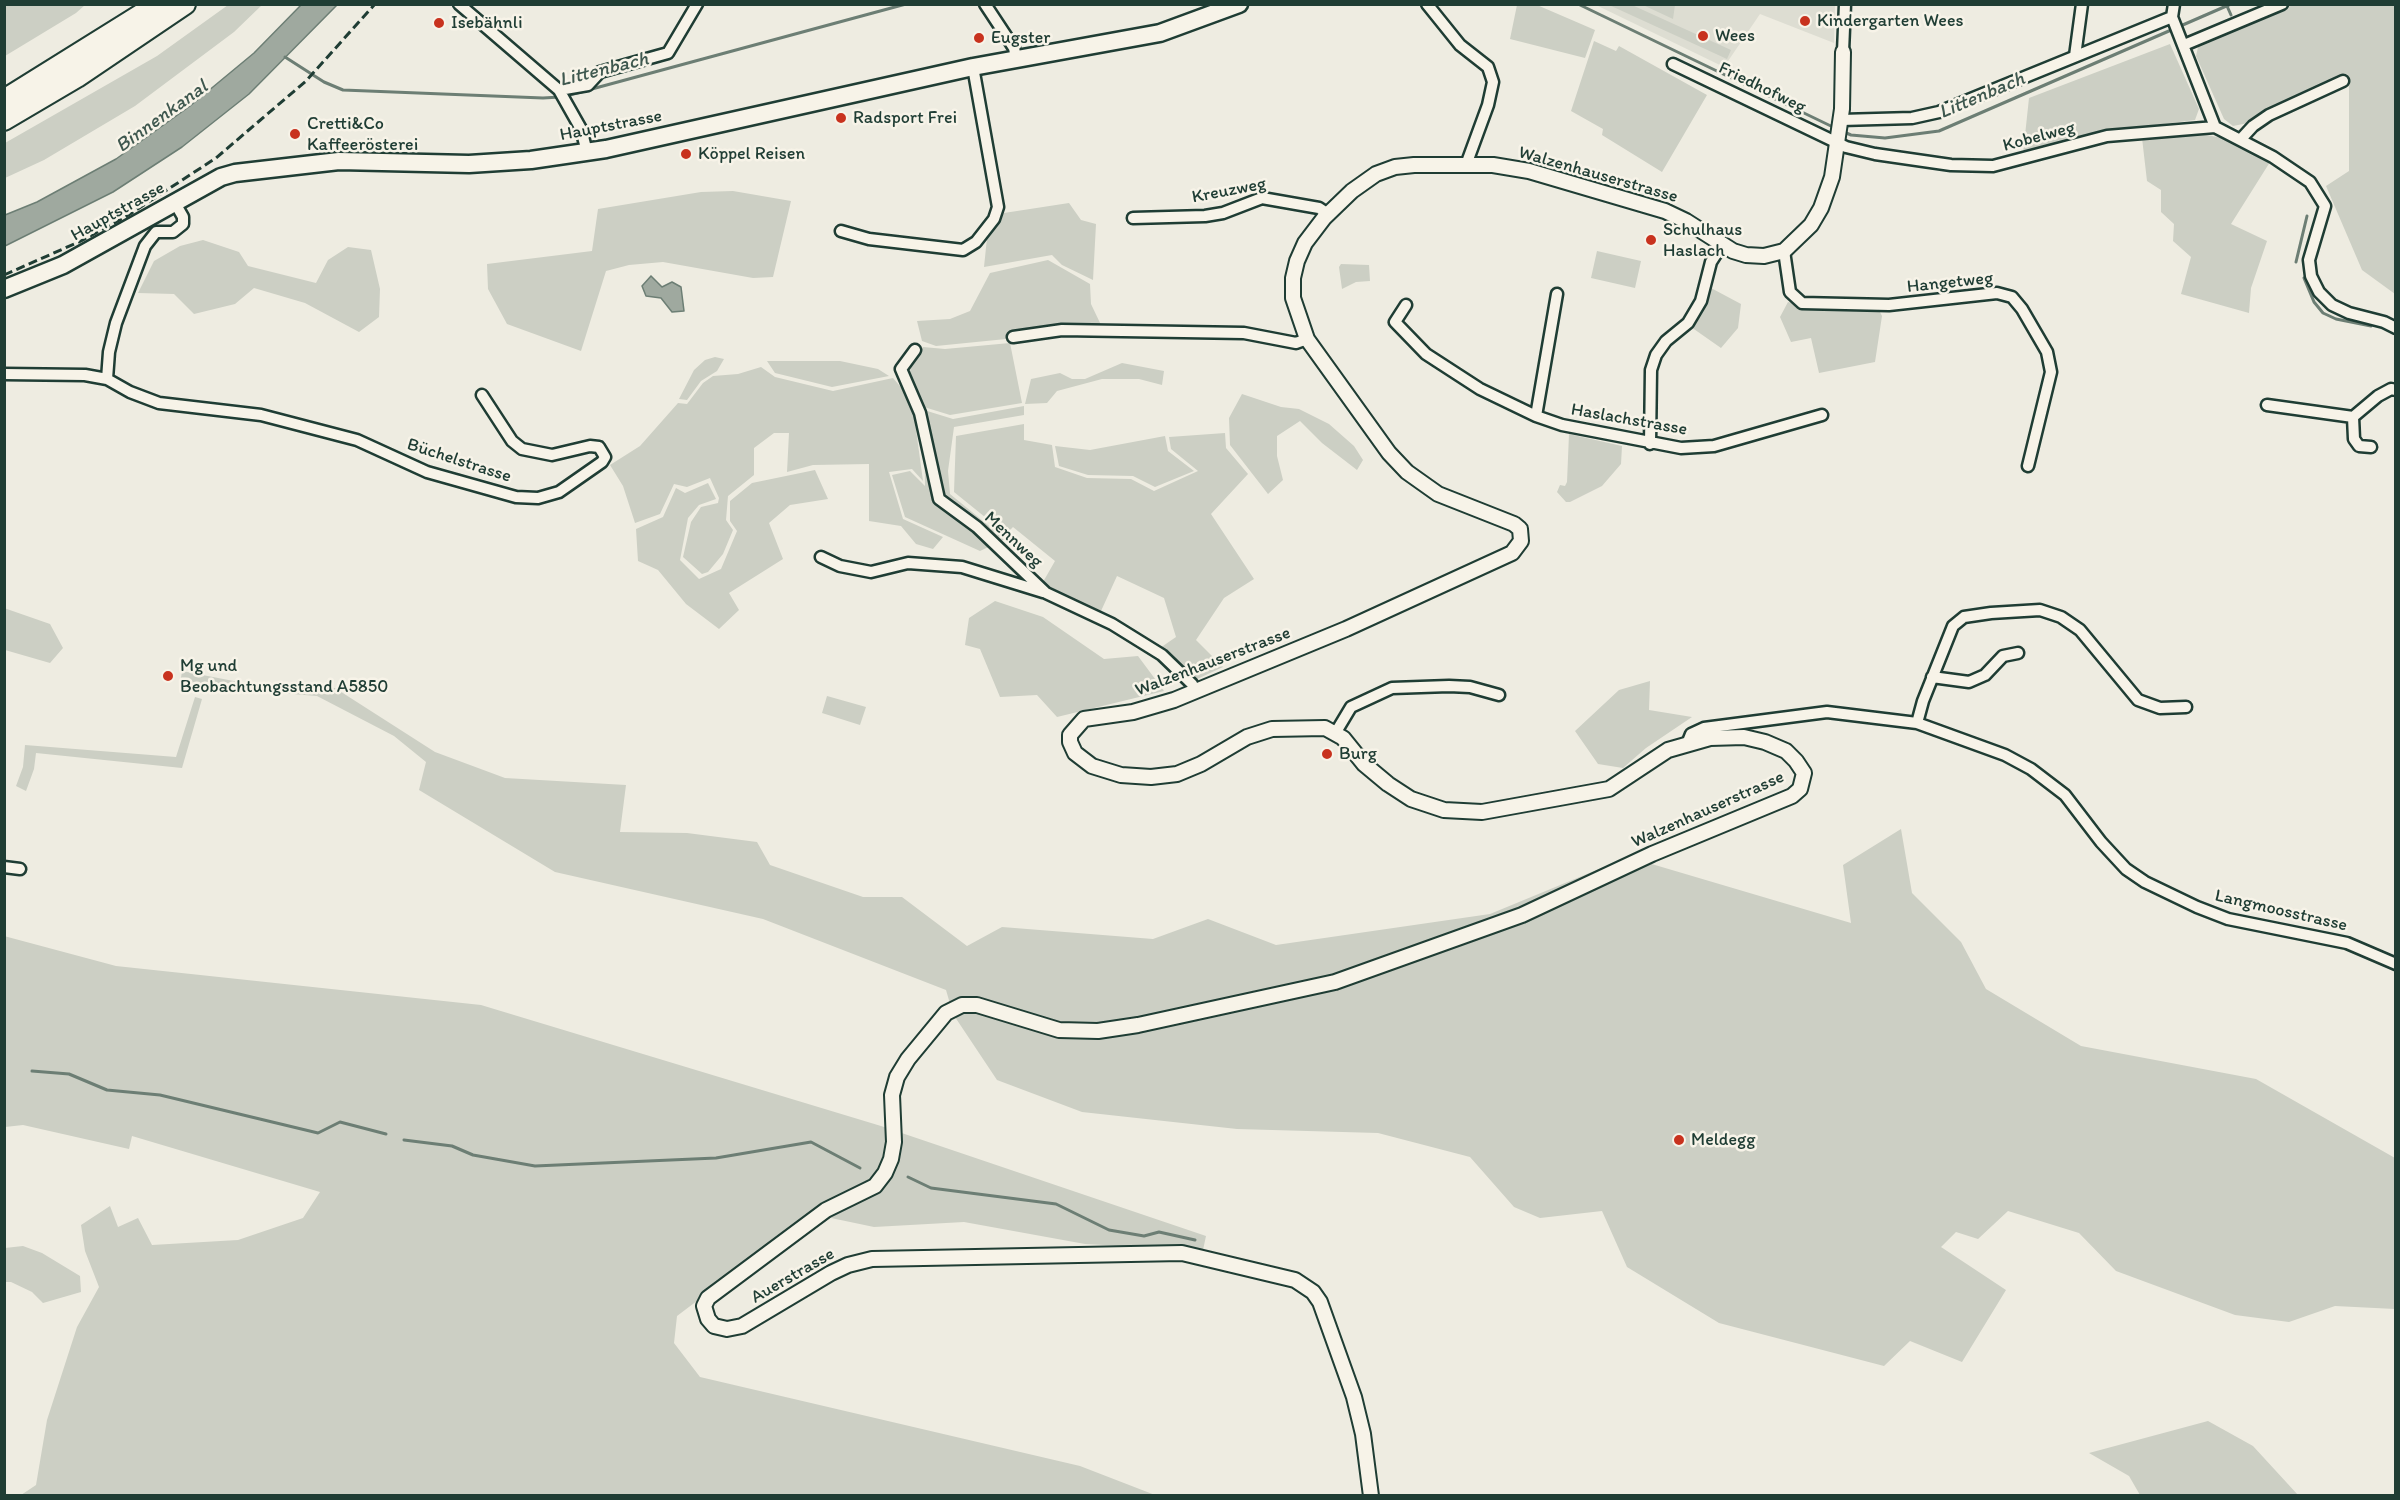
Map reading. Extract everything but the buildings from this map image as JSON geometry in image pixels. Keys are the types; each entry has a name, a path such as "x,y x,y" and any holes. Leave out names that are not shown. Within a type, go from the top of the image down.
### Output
{"highway":[{"path":"4,100 158,4"},
{"path":"4,120 78,77 185,4"}],"main road":[{"name":"Hauptstrasse","path":"4,289 63,265 221,177 251,170 339,161 469,164 587,152 1016,58 1160,33 1239,4"}],"street":[{"path":"459,4 559,90 581,129 587,152"},
{"path":"986,4 1014,48 1016,58"},
{"path":"1427,4 1460,45 1488,67 1493,82 1488,105 1466,165"},
{"path":"1784,251 1812,225 1832,177 1839,130 1845,4"},
{"path":"2075,56 2082,4"},
{"path":"2174,4 2173,19 2215,127 2241,139 2292,169 2310,183 2320,195 2325,206 2309,260 2311,276 2319,292 2332,304 2349,313 2384,322 2396,328"},
{"path":"2183,41 2282,4"},
{"path":"559,90 588,85 600,72 668,53 692,7"},
{"path":"1839,130 1939,112 2075,56 2173,19"},
{"name":"Friedhofweg","path":"1673,64 1839,130"},
{"path":"841,231 869,240 963,250 976,242 994,219 998,207 973,67"},
{"path":"2241,139 2253,126 2269,115 2343,81"},
{"name":"Kobelweg","path":"1839,130 1875,154 1951,165 1993,166 2107,136 2215,127"},
{"name":"Walzenhauserstrasse","path":"962,1005 976,1005 1059,1030 1098,1030 1138,1025 1335,982 1522,915 1653,854 1792,796 1803,785 1804,773 1796,760 1786,751 1766,742 1744,737 1710,738 1668,750 1609,789 1482,812 1444,810 1411,799 1388,784 1336,732 1308,727 1272,729 1247,737 1201,764 1177,774 1151,777 1102,771 1081,759 1072,747 1070,735 1084,719 1133,712 1195,691 1438,587 1512,553 1521,541 1520,529 1514,524 1438,494 1407,472 1389,453 1307,339 1293,298 1293,278 1305,243 1328,214 1352,191 1376,174 1395,167 1466,165 1493,165 1529,171 1665,211 1686,221 1722,245 1746,255 1764,256 1784,251"},
{"name":"Kreuzweg","path":"1133,218 1205,216 1223,213 1262,198 1279,199 1319,208 1328,214"},
{"path":"107,380 109,352 116,323 145,246 156,232 173,232 183,224 183,217 175,203"},
{"path":"1650,444 1652,369 1656,355 1666,340 1689,323 1701,301 1711,262 1722,245"},
{"name":"Hangetweg","path":"1784,251 1790,292 1802,303 1889,305 1997,293 2012,297 2022,309 2047,352 2051,372 2028,466"},
{"path":"1536,416 1557,294"},
{"name":"Haslachstrasse","path":"1406,305 1395,322 1426,354 1480,389 1536,416 1562,425 1650,444 1681,448 1714,446 1822,415"},
{"path":"1013,337 1062,330 1244,333 1296,343 1307,339"},
{"name":"Mennweg","path":"915,350 901,369 920,413 939,499 977,527 1046,593 1112,624 1162,655 1192,684 1195,691"},
{"name":"Büchelstrasse","path":"4,374 85,375 107,380 159,404 261,415 357,441 427,472 501,495 538,498 552,495 602,462 605,457 598,447 590,446 552,455 522,449 512,441 482,394"},
{"path":"2267,405 2353,417 2378,396 2391,389 2396,390"},
{"path":"2353,417 2354,439 2359,446 2371,447"},
{"path":"821,557 840,566 872,572 908,564 962,567 1046,593"},
{"path":"1917,723 1932,677 1953,626 1965,617 1983,613 2040,610 2061,616 2080,630 2138,700 2160,708 2186,706"},
{"path":"1932,677 1969,682 1985,675 2003,656 2018,653"},
{"path":"1336,732 1351,707 1392,688 1470,687 1499,695"},
{"name":"Langmoosstrasse","path":"1687,744 1691,735 1704,728 1827,712 1917,723 2005,755 2031,769 2065,795 2114,856 2126,869 2145,882 2228,919 2348,943 2396,964"},
{"path":"4,867 20,869"},
{"name":"Auerstrasse","path":"962,1005 946,1013 908,1059 897,1077 892,1095 894,1142 885,1173 874,1186 826,1210 708,1298 705,1314 714,1326 728,1329 742,1326 831,1273 848,1265 872,1259 1182,1253 1303,1283 1320,1302 1354,1397 1363,1434 1371,1496"}],"shaded area":[{"path":"4,5 85,5 76,13 5,56"},
{"path":"228,5 262,5 234,32 135,106 44,160 5,178 5,143 157,56"},
{"path":"301,5 337,5 249,94 182,147 113,192 5,246 5,215 37,202 116,159 190,106 254,53"},
{"path":"1517,5 1537,5 1595,30 1585,58 1510,39"},
{"name":"Wees","path":"1596,5 1835,5 1834,43 1760,14 1724,67"},
{"path":"1609,5 1632,5 1731,50 1727,59"},
{"path":"1643,5 1675,5 1673,19"},
{"path":"2293,5 2395,5 2395,294 2362,270 2326,186 2349,171 2349,86 2343,77 2248,123 2233,126 2224,119 2196,56 2199,43"},
{"path":"1594,41 1616,51 1619,46 1707,95 1662,172 1602,135 1603,129 1571,111"},
{"path":"2170,44 2199,109 2195,120 2101,132 2023,154 2029,98"},
{"path":"2201,134 2228,139 2270,162 2231,224 2267,241 2251,288 2249,313 2181,294 2191,257 2173,241 2174,224 2161,212 2161,190 2147,181 2142,138"},
{"path":"733,191 791,201 773,277 753,278 663,262 629,265 606,271 581,351 507,324 488,289 487,264 592,251 598,209 701,192"},
{"path":"1069,203 1081,220 1096,224 1093,280 1062,265 1052,255 984,267 987,238 1004,213"},
{"path":"203,240 239,252 248,266 316,283 328,260 348,247 371,250 380,289 379,317 359,332 305,303 254,288 235,304 194,314 174,294 138,293 154,261 180,246"},
{"path":"1597,251 1641,261 1635,288 1591,278"},
{"path":"1048,260 1090,284 1091,304 1101,325 1045,325 1012,333 1006,339 936,346 922,341 917,321 950,319 970,311 990,273"},
{"path":"1341,264 1369,265 1370,281 1356,282 1342,289 1339,267"},
{"path":"651,276 662,287 672,282 681,287 684,311 672,312 661,298 646,296 642,286"},
{"path":"1711,288 1741,304 1738,328 1721,348 1691,327 1703,311"},
{"path":"1788,302 1824,309 1873,309 1880,312 1882,316 1875,362 1819,373 1811,338 1791,342 1780,317"},
{"path":"1010,343 1022,403 950,415 924,407 910,372 912,358 923,347 945,349"},
{"path":"715,357 724,359 717,371 701,381 687,400 679,399 694,370 705,360"},
{"path":"767,361 840,361 878,369 889,376 832,387 775,373"},
{"path":"1122,363 1164,371 1162,385 1139,379 1102,379 1057,391 1047,403 1025,404 1031,379 1060,373 1072,379 1085,379"},
{"path":"761,367 775,377 833,391 893,378 905,392 914,415 923,481 912,469 889,472 903,519 943,537 933,549 916,544 901,526 869,521 869,464 813,465 787,472 789,433 774,433 754,448 754,475 728,496 726,520 733,530 723,554 708,572 702,574 683,557 691,522 701,507 718,503 719,498 710,478 687,487 674,484 660,514 635,523 623,486 610,465 640,446 678,403 687,404 703,383 713,376 738,374"},
{"path":"1242,394 1281,407 1299,409 1329,424 1354,446 1363,460 1357,470 1322,443 1300,421 1277,436 1277,456 1283,480 1268,494 1230,445 1229,418"},
{"path":"1024,406 1024,415 954,427 948,471 950,494 1005,539 980,551 905,517 892,475 910,471 925,486 924,410 953,419"},
{"path":"1024,424 1024,440 1052,445 1055,467 1087,478 1131,479 1154,491 1198,471 1171,449 1169,437 1225,433 1226,448 1248,474 1211,514 1254,579 1224,598 1196,640 1223,667 1195,680 1160,648 1176,637 1164,598 1117,576 1101,611 1054,590 1043,582 1055,561 1013,527 1006,534 954,492 956,436"},
{"path":"1569,434 1622,446 1621,464 1602,486 1566,502 1557,492 1560,485 1565,486 1567,482"},
{"path":"1165,436 1168,451 1194,471 1155,487 1133,476 1088,475 1059,466 1055,446 1090,450"},
{"path":"815,470 828,499 790,505 769,523 783,559 729,593 739,610 719,629 686,604 658,570 638,561 636,529 663,517 676,488 685,493 708,483 716,499 699,505 688,518 680,560 699,579 721,569 737,531 730,521 730,501 752,483"},
{"path":"995,601 1043,617 1104,659 1138,656 1164,691 1057,717 1037,695 1000,697 980,649 965,645 969,618"},
{"path":"4,608 50,624 63,648 50,663 5,650"},
{"path":"182,671 249,684 335,688 435,752 505,778 626,785 620,832 687,833 757,842 770,865 863,897 902,897 967,946 1002,927 1153,939 1208,919 1276,945 1490,914 1628,857 1851,923 1843,865 1901,829 1912,893 1961,942 1986,989 2081,1046 2256,1079 2395,1158 2395,1309 2335,1306 2289,1322 2235,1315 2116,1271 2079,1233 2008,1211 1978,1239 1956,1232 1941,1247 2006,1290 1962,1362 1910,1341 1884,1366 1719,1323 1627,1267 1602,1211 1540,1218 1514,1207 1470,1157 1378,1133 1237,1129 1082,1112 997,1080 953,1014 946,990 763,919 555,872 419,790 426,762 394,736 317,696 180,685"},
{"path":"1650,681 1649,710 1692,717 1646,748 1623,768 1598,764 1575,731 1619,690"},
{"path":"827,696 866,707 860,725 822,713"},
{"path":"195,697 202,699 182,768 36,753 34,769 26,791 16,786 23,767 25,745 176,757"},
{"path":"4,936 116,966 481,1005 881,1126 1206,1236 1203,1250 1085,1244 964,1222 874,1227 812,1214 677,1316 674,1343 700,1377 1080,1466 1155,1495 21,1495 36,1485 47,1420 77,1327 99,1287 85,1251 81,1225 110,1206 118,1227 138,1218 152,1245 238,1240 303,1218 320,1192 132,1136 129,1149 23,1125 5,1127"},
{"path":"23,1246 42,1253 80,1276 81,1292 43,1303 32,1292 11,1282 5,1282 5,1248"},
{"path":"2208,1421 2253,1446 2298,1495 2140,1495 2129,1476 2089,1453"}],"waterway":[{"name":"Littenbach","path":"566,96 906,4"},
{"name":"Littenbach","path":"1578,4 1835,128"},
{"name":"Littenbach","path":"1844,132 1851,135 1885,138 1939,131 2231,4"},
{"path":"2227,6 2231,15"},
{"name":"Littenbach","path":"285,57 324,82 343,90 560,97"},
{"path":"2296,262 2307,216"},
{"path":"2304,278 2314,302 2323,313 2336,319 2371,326"},
{"path":"32,1071 69,1074 107,1090 160,1095 318,1133 340,1122 386,1134"},
{"path":"404,1140 452,1146 473,1155 535,1166 716,1158 811,1142 860,1168"},
{"path":"908,1177 931,1188 1056,1204 1109,1230 1144,1236 1159,1232 1195,1240"}],"railway":[{"path":"4,275 81,241 127,216 216,158 306,81 375,4"}],"place":[{"name":"Kindergarten Wees","path":"1805,21"},
{"name":"Isebähnli","path":"439,23"},
{"name":"Wees","path":"1703,36"},
{"name":"Eugster","path":"979,38"},
{"name":"Radsport Frei","path":"841,118"},
{"name":"Cretti&Co Kaffeerösterei","path":"295,134"},
{"name":"Köppel Reisen","path":"686,154"},
{"name":"Schulhaus Haslach","path":"1651,240"},
{"name":"Mg und Beobachtungsstand A5850","path":"168,676"},
{"name":"Burg","path":"1327,754"},
{"name":"Meldegg","path":"1679,1140"}],"water label":[{"name":"Binnenkanal","path":"162,117"}]}
